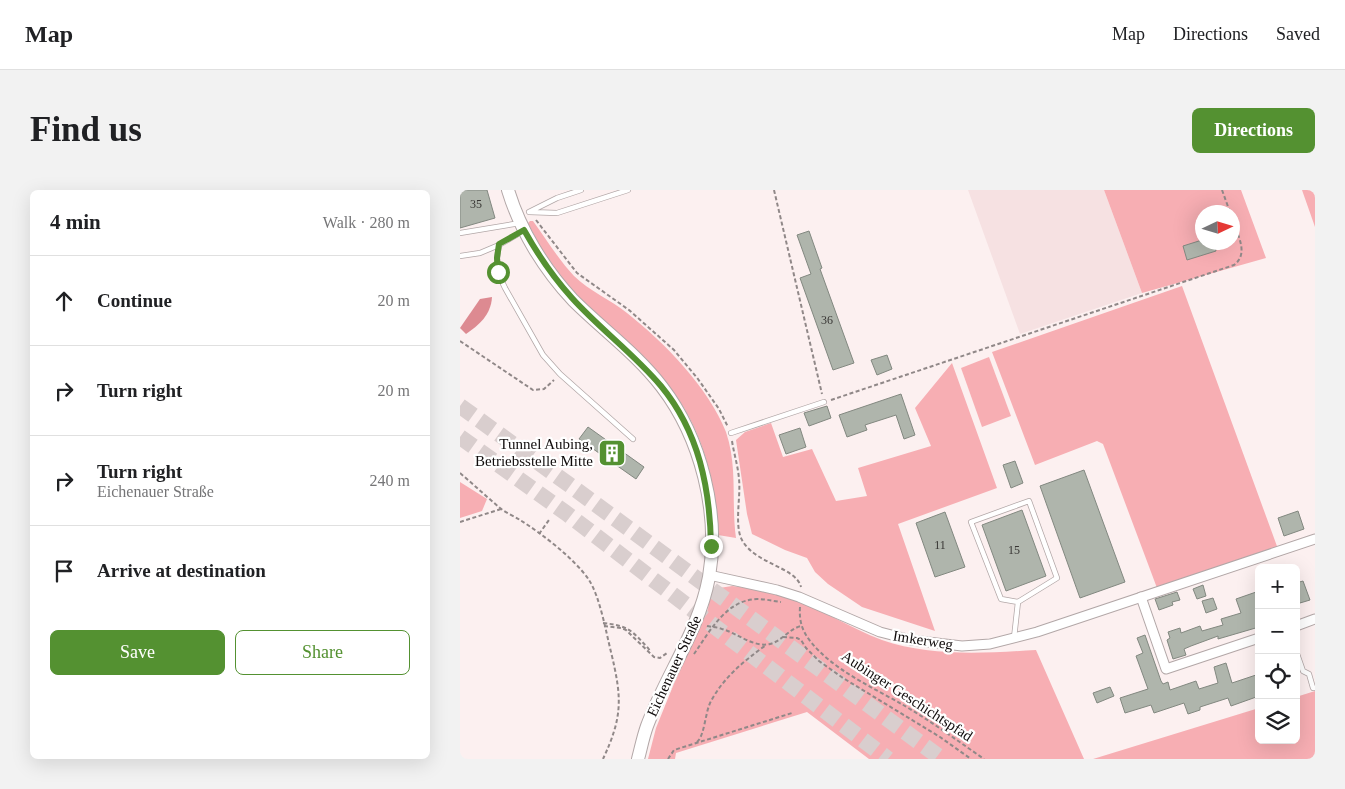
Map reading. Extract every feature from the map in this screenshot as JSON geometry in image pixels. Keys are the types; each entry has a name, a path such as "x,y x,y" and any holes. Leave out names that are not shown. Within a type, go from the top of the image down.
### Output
{"street":[{"name":"Eichenauer Straße","path":"508,190 551,274 573,299 636,359 662,387 681,416 694,441 708,493 711,546 709,575 696,624 646,727 638,759"},
{"name":"Imkerweg","path":"709,575 777,590 799,597 880,632 910,640 962,646 990,644 1014,639 1315,539"},
{"path":"1141,597 1166,669 1255,639"},
{"path":"1300,625 1315,619"}],"lane":[{"path":"460,256 480,253 499,244 524,221 557,198 581,190"},
{"path":"460,233 557,214 628,190"},
{"path":"499,244 498,272 509,296 543,355 560,374 633,439"},
{"path":"731,432 824,402"},
{"path":"1029,501 1057,578 1018,602 1001,599 971,522 1029,501"},
{"path":"1014,639 1018,602"},
{"path":"1297,654 1303,671 1309,674 1313,688 1315,688"}],"path":[{"path":"774,190 824,402 1234,266 1240,261 1242,253 1240,241"},
{"path":"1222,190 1227,205"},
{"path":"524,221 577,273 629,310 674,350 698,379 731,432 739,479 739,527 741,538 748,549 759,558 791,574 799,580 801,585 799,597 801,626 795,628 784,637 767,644 735,669 710,703 700,739 696,743"},
{"path":"460,341 533,390 544,389 555,380"},
{"path":"460,473 501,509 539,534 571,560 589,580 596,596 604,625 616,673 620,701 618,720 612,740 603,759"},
{"path":"460,522 501,509"},
{"path":"539,534 549,520"},
{"path":"692,657 713,627 728,610 737,604 758,599 792,604 799,597"},
{"path":"696,624 723,629 746,639 767,644"},
{"path":"604,625 626,630 650,654 660,658 670,650"},
{"name":"Aubinger Geschichtspfad","path":"801,626 811,642 845,671 944,730 984,759"},
{"path":"784,637 801,640 819,661 843,678 940,737 971,759"},
{"path":"668,759 674,750 792,713"}],"shaded area":[{"path":"968,190 1104,190 1142,293 1020,334"},
{"path":"1104,190 1241,190 1266,258 1142,293"},
{"path":"1302,190 1315,190 1315,227"},
{"path":"533,221 574,276 627,313 656,338 684,367 709,399 726,432 730,445 736,538 718,535 717,514 710,473 697,433 677,397 654,369 590,308 564,280 539,243 528,223"},
{"path":"1182,286 1278,549 1157,588 1103,444 1097,441 1035,465 992,352"},
{"path":"492,297 487,314 480,323 466,334 460,328 480,299"},
{"path":"989,357 1011,416 982,427 961,368"},
{"path":"952,363 997,488 898,524 935,631 862,607 828,584 815,572 807,558 752,534 747,514 736,440 745,432 771,423 783,457 812,449 836,501 867,496 858,468 931,446 915,408"},
{"path":"460,482 487,499 482,511 460,518"},
{"path":"732,586 767,592 800,602 882,640 920,649 958,652 1036,650 1084,759 869,759 807,712 676,753 675,759 648,759 656,728 708,609 710,594 713,589"},
{"path":"1315,691 1315,759 1093,759 1255,709 1255,744 1300,744 1300,696"}],"building":[{"path":"460,190 487,190 495,218 460,228"},
{"path":"809,231 822,268 820,269 854,363 833,370 800,278 811,274 797,235"},
{"path":"1195,242 1195,250 1216,251 1187,260 1183,246"},
{"path":"887,355 892,369 877,375 871,360"},
{"path":"901,394 915,435 904,439 896,415 865,425 867,430 847,437 839,415"},
{"path":"827,406 831,418 809,426 804,413"},
{"name":"Tunnel Aubing, Betriebsstelle Mitte","path":"588,427 644,467 636,479 579,439"},
{"path":"800,428 806,447 786,454 779,435"},
{"path":"1015,461 1023,483 1011,488 1003,465"},
{"path":"1084,470 1125,582 1080,598 1040,486"},
{"path":"1022,510 1046,576 1006,591 982,525"},
{"path":"1298,511 1304,529 1284,536 1278,518"},
{"path":"945,512 965,567 935,577 916,523"},
{"path":"1303,581 1310,600 1300,603 1300,582"},
{"path":"1203,585 1206,596 1197,599 1193,589"},
{"path":"1177,592 1180,600 1172,602 1173,605 1159,610 1155,599"},
{"path":"1255,592 1255,628 1218,639 1218,636 1191,646 1184,649 1186,655 1173,659 1167,640 1170,638 1168,632 1180,628 1181,633 1200,626 1202,631 1223,625 1221,619 1241,613 1236,599"},
{"path":"1213,598 1217,609 1206,613 1202,601"},
{"path":"1145,635 1161,681 1163,684 1168,682 1170,690 1196,681 1199,689 1218,683 1214,667 1226,663 1232,683 1255,675 1255,697 1231,706 1228,698 1200,707 1200,710 1188,714 1184,703 1154,713 1151,705 1125,713 1120,698 1148,689 1136,656 1143,653 1137,638"},
{"path":"1110,687 1114,696 1097,703 1093,693"}],"tunnel":[{"path":"460,406 942,759"},
{"path":"460,437 566,513 888,759"}],"place":[{"name":"Tunnel Aubing, Betriebsstelle Mitte","path":"612,453"}],"route":[{"path":"498,272 499,244 524,230 551,274 573,299 636,359 662,387 681,416 694,441 708,493 711,546"}]}
